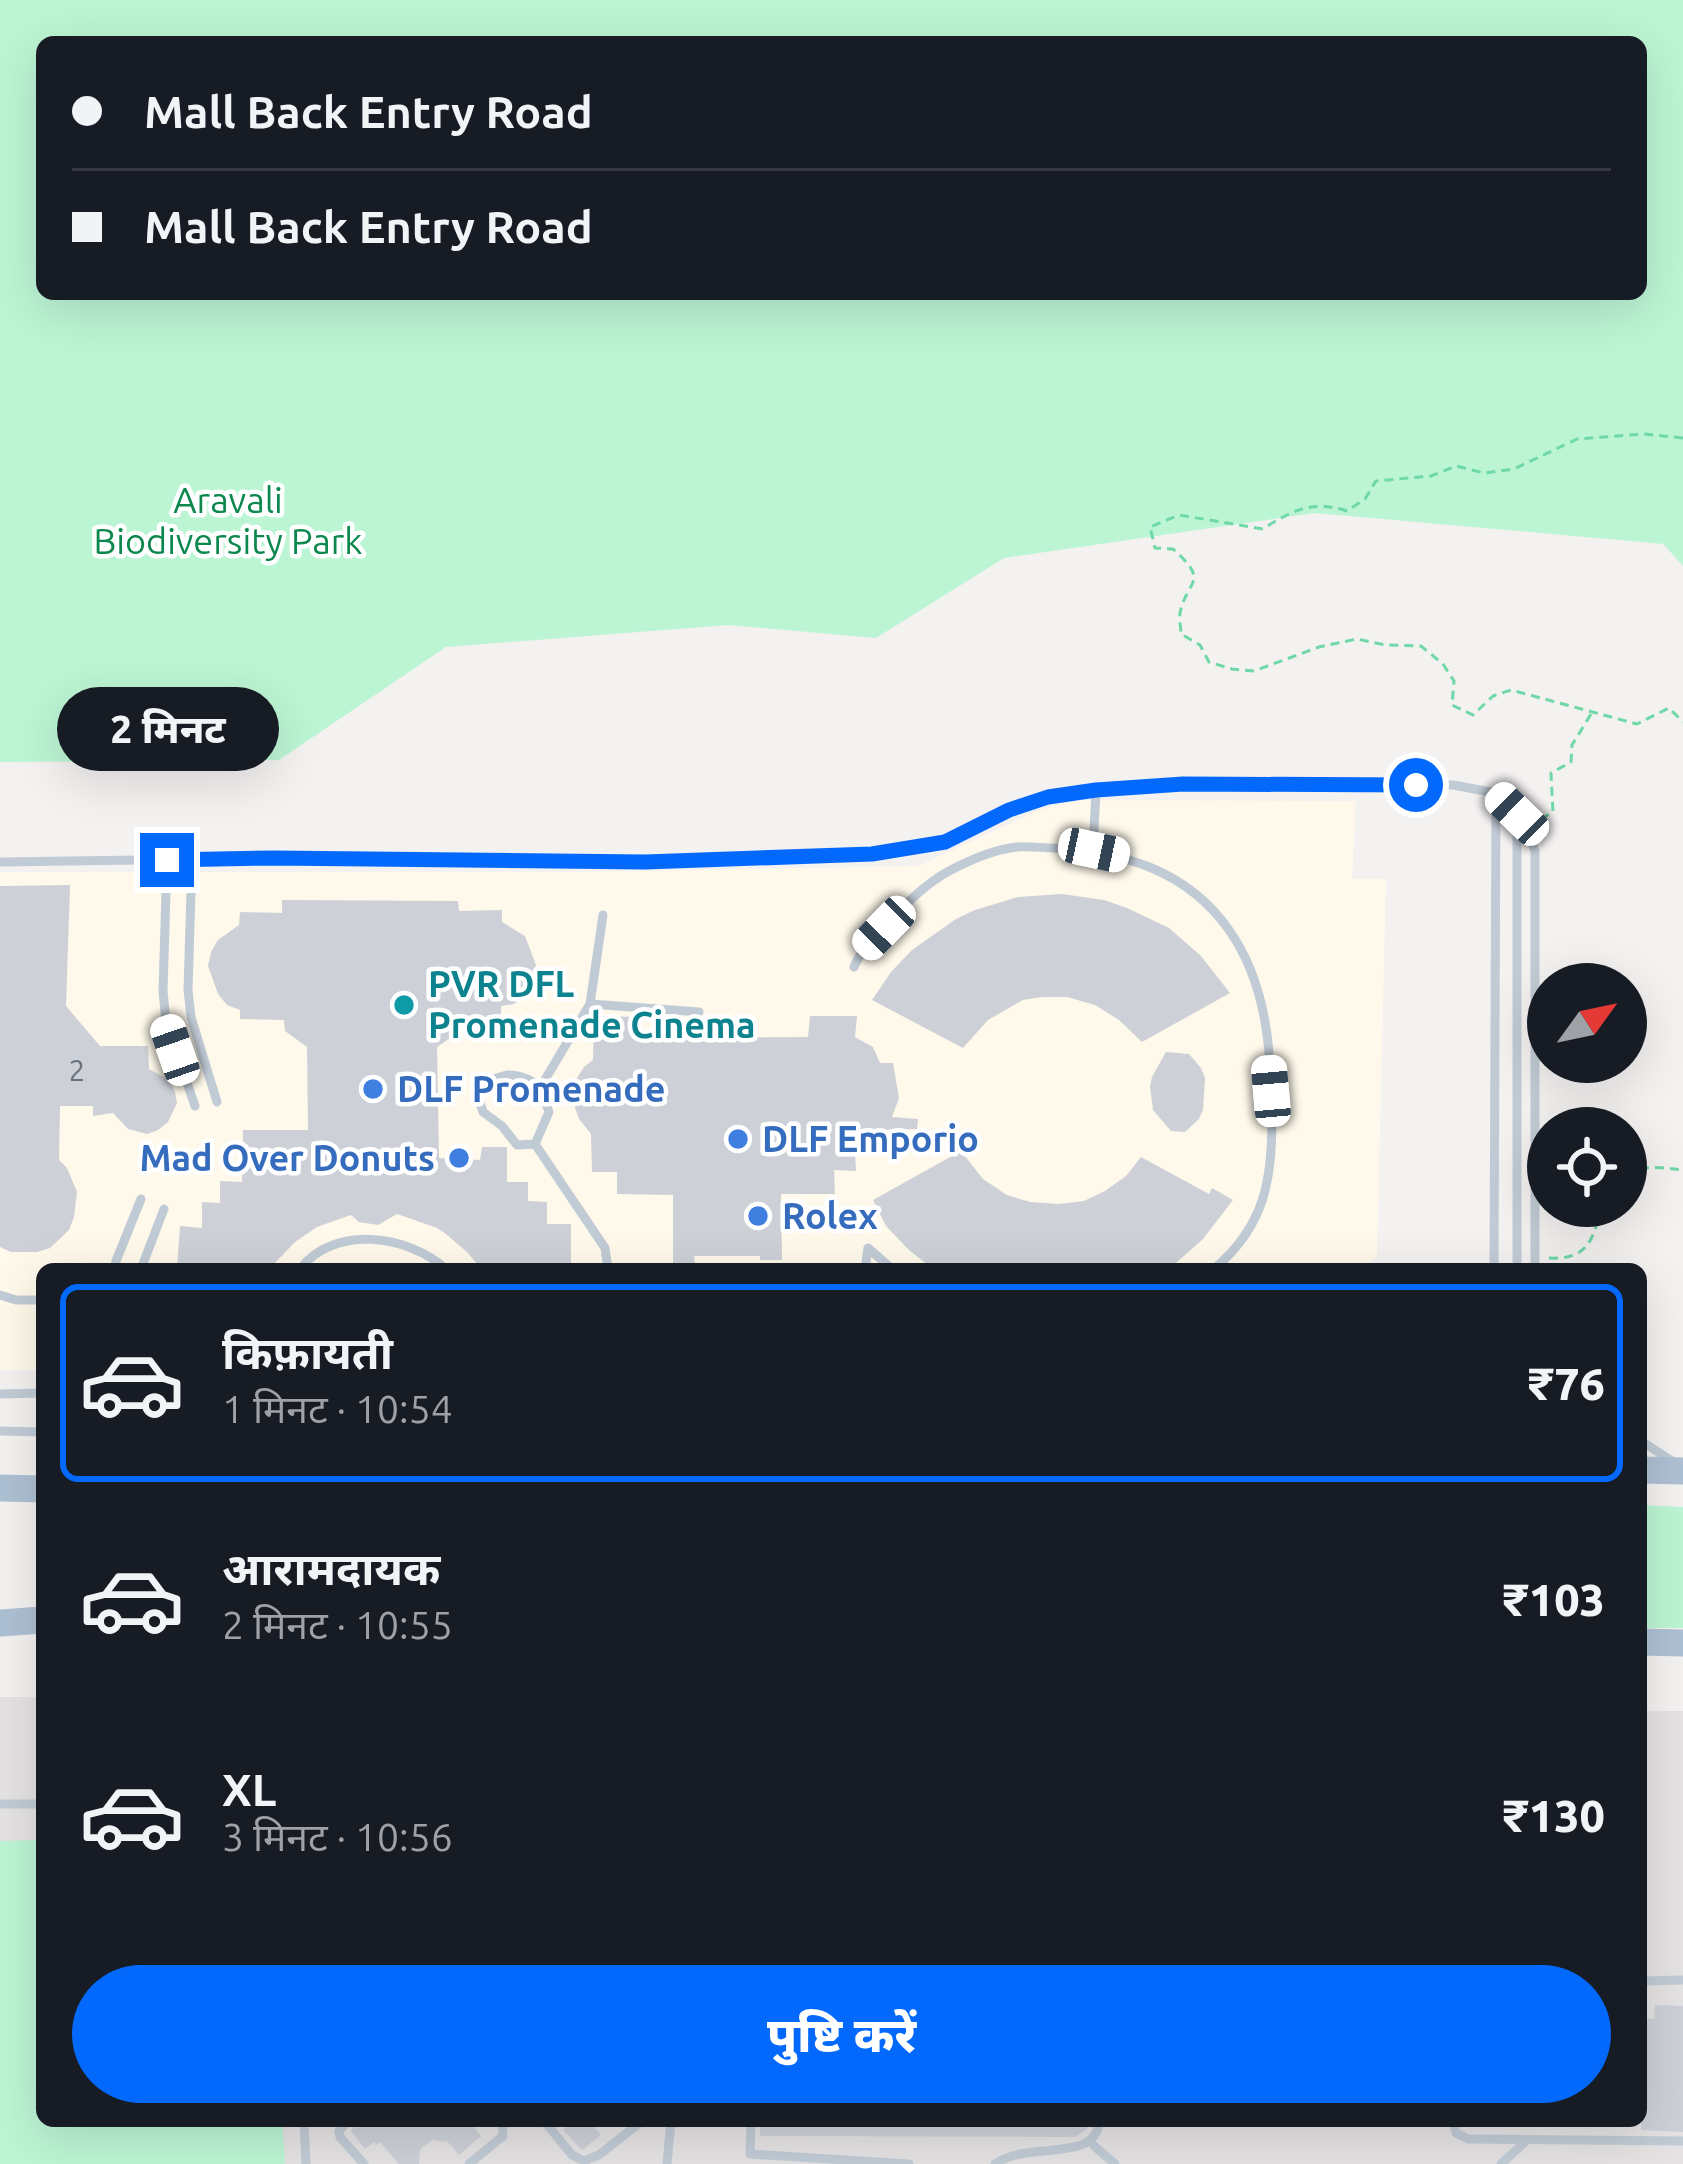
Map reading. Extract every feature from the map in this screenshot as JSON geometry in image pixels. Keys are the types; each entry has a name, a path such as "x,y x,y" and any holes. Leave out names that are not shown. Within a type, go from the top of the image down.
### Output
{"main road":[{"path":"1647,1470 1683,1470"},
{"path":"0,1472 36,1471"},
{"path":"0,1488 36,1490"},
{"path":"0,1623 36,1621"},
{"path":"0,1635 36,1637"},
{"path":"1647,1642 1683,1643"}],"lane":[{"path":"0,862 273,858 645,862 872,854 945,842 1009,810 1048,797 1096,790 1183,784 1453,785 1496,794 1527,827 1535,851 1535,1263"},
{"path":"1094,850 1096,790"},
{"path":"1494,1263 1496,794"},
{"path":"1517,814 1517,1263"},
{"path":"854,968 865,947 924,888 955,868 1016,847 1094,850 1135,860 1160,870 1207,905 1230,931 1261,996 1271,1091 1265,1196 1247,1236 1220,1263"},
{"path":"167,860 166,1022 194,1106"},
{"path":"192,860 190,1017 217,1102"},
{"path":"540,1088 590,1004 603,915"},
{"path":"590,1004 699,1012"},
{"path":"524,1076 540,1088 549,1112 535,1144 517,1144 483,1112 477,1094 486,1082 524,1076"},
{"path":"535,1144 605,1248 607,1263"},
{"path":"117,1263 141,1199"},
{"path":"143,1263 164,1209"},
{"path":"306,1263 323,1249 348,1240 377,1240 413,1247 437,1263"},
{"path":"866,1263 868,1248 885,1263"},
{"path":"0,1295 36,1300"},
{"path":"0,1394 36,1393"},
{"path":"0,1431 36,1432"},
{"path":"1647,1445 1683,1470"},
{"path":"0,1804 36,1804"},
{"path":"1647,1981 1683,1980"},
{"path":"304,2127 306,2164"},
{"path":"343,2127 340,2137 364,2164"},
{"path":"469,2164 503,2136 502,2127"},
{"path":"549,2127 572,2156 584,2161 634,2127"},
{"path":"668,2164 671,2127"},
{"path":"751,2127 750,2154 909,2164"},
{"path":"995,2164 1012,2155 1083,2152 1094,2146 1099,2127"},
{"path":"1454,2127 1468,2139 1683,2140"},
{"path":"1501,2164 1526,2140"},
{"path":"1094,2146 1114,2164"}],"path":[{"path":"1683,438 1644,434 1577,439 1514,469 1484,473 1456,466 1431,476 1376,481 1365,499 1347,511 1327,505 1290,511 1263,529 1179,515 1150,527 1155,548 1173,549 1190,564 1194,584 1179,615 1181,634 1201,645 1208,662 1254,671 1318,646 1357,639 1421,646 1443,664 1454,681 1452,705 1473,715 1493,696 1510,690 1636,724 1669,708 1683,722"},
{"path":"1527,827 1553,812 1551,773 1571,762 1572,745 1592,713"},
{"path":"1647,1167 1683,1169"},
{"path":"1535,1263 1581,1254 1595,1227"}],"shaded area":[{"path":"1078,800 1356,801 1352,879 1386,879 1377,1256 1369,1263 36,1263 36,1370 0,1370 0,872 578,872 918,866 1039,810"},
{"path":"0,1697 36,1697 36,2127 1647,2127 1647,1711 1683,1711 1683,2164 0,2164"}],"green space":[{"name":"Aravali Biodiversity Park","path":"0,0 1683,0 1683,566 1663,544 1315,513 1004,558 876,638 728,625 446,647 279,760 0,762"},
{"path":"1647,1505 1683,1507 1683,1628 1647,1628"},
{"path":"36,1840 36,2127 282,2127 285,2164 0,2164 0,1841"}],"building":[{"path":"70,885 66,1006 100,1046 148,1046 149,1069 169,1080 177,1103 168,1122 147,1134 128,1129 113,1113 93,1116 93,1106 60,1106 59,1160 77,1192 74,1217 69,1230 50,1248 11,1252 0,1247 0,886"},
{"path":"1062,894 1104,900 1169,928 1201,956 1230,993 1142,1042 1095,1005 1067,997 1023,1000 988,1020 963,1048 872,1000 912,950 956,919 1018,897"},
{"name":"DLF Promenade","path":"282,900 458,901 459,911 502,910 502,922 525,936 536,965 527,993 514,1004 501,1006 501,1018 460,1019 459,1032 437,1047 439,1158 480,1160 482,1147 507,1147 507,1182 528,1182 528,1201 547,1202 547,1224 571,1224 571,1263 476,1263 437,1228 397,1214 378,1225 359,1222 351,1215 317,1227 275,1263 177,1263 180,1226 202,1228 202,1202 220,1203 220,1181 242,1182 243,1130 308,1130 307,1047 285,1031 284,1020 240,1019 240,1010 227,1005 218,994 208,966 218,940 239,925 240,912 282,913"},
{"name":"DLF Emporio","path":"594,1016 640,1017 639,1038 808,1037 810,1016 857,1016 855,1037 873,1047 880,1063 893,1063 899,1098 892,1117 918,1119 917,1129 880,1130 868,1146 855,1152 856,1171 834,1170 835,1194 781,1194 782,1260 694,1256 695,1263 673,1263 673,1195 617,1194 617,1172 592,1172 591,1134 572,1099 577,1078 593,1060"},
{"path":"1166,1052 1189,1054 1205,1078 1203,1110 1185,1132 1171,1131 1153,1110 1152,1077"},
{"path":"961,1151 983,1179 1007,1195 1030,1202 1084,1201 1126,1176 1141,1157 1209,1194 1212,1188 1233,1200 1203,1239 1176,1263 925,1263 886,1226 873,1200"},
{"path":"1655,2005 1683,2006 1683,2132 1641,2130 1647,2127 1647,2018 1654,2019"},
{"path":"353,2127 474,2127 481,2136 459,2155 448,2142 432,2140 420,2149 419,2164 399,2164 380,2142 365,2149 351,2131"},
{"path":"594,2127 601,2135 582,2150 563,2130"},
{"path":"760,2127 1088,2127 1075,2137 760,2136"}],"place":[{"name":"PVR DFL Promenade Cinema","path":"404,1005"},
{"name":"DLF Promenade","path":"373,1089"},
{"name":"DLF Emporio","path":"738,1139"},
{"name":"Mad Over Donuts","path":"459,1158"},
{"name":"Rolex","path":"758,1216"}],"route":[{"path":"167,860 645,862 872,854 945,842 1009,810 1048,797 1096,790 1183,784 1416,785"}]}
